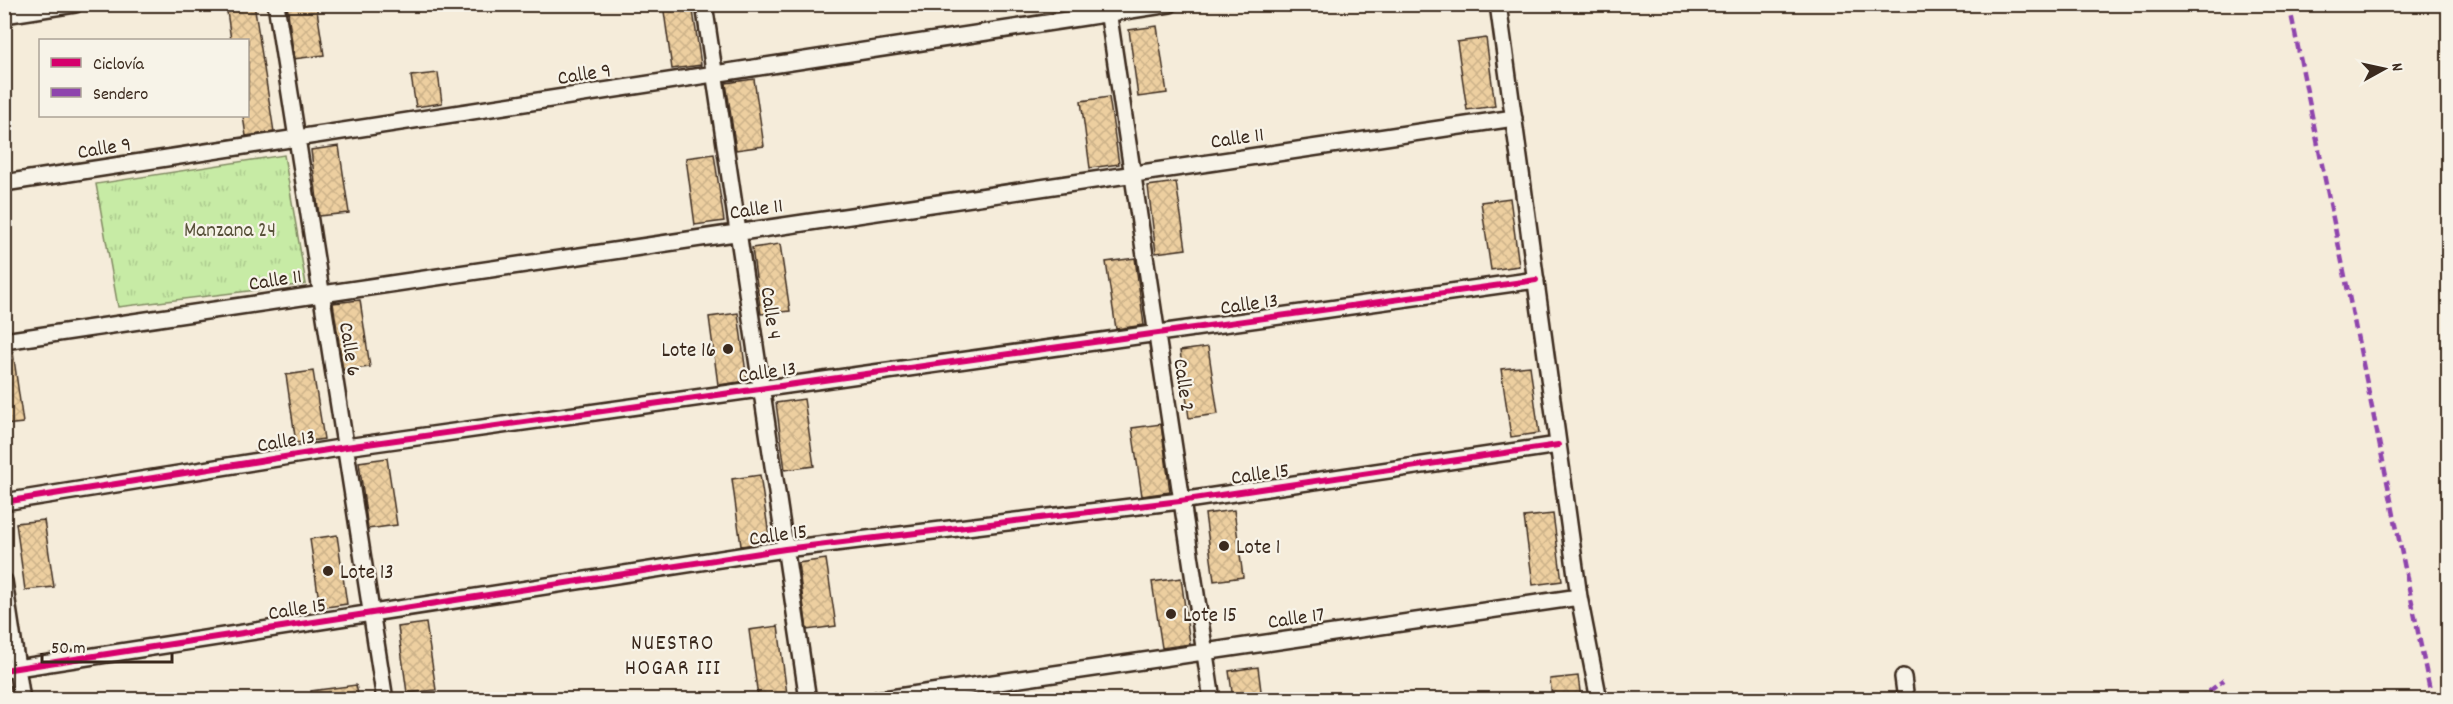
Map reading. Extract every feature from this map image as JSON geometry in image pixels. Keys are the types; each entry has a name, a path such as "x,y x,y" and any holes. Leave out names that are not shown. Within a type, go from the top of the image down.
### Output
{"street":[{"path":"4,15 75,4"},
{"name":"Calle 6","path":"276,4 385,699"},
{"name":"Calle 4","path":"705,4 808,699"},
{"name":"Calle 9","path":"4,183 715,74 1108,9 1170,4"},
{"path":"1498,4 1579,597 1599,699"},
{"name":"Calle 2","path":"1108,9 1180,501 1212,699"},
{"name":"Calle 11","path":"4,341 1514,118"},
{"name":"Calle 13","path":"4,502 346,447 1536,280"},
{"name":"Calle 15","path":"11,669 785,549 1180,501 1558,445"},
{"path":"4,580 11,669 22,699"},
{"name":"Calle 17","path":"877,699 1579,597"},
{"path":"1903,677 1906,699"}],"green space":[{"name":"Manzana 24","path":"284,155 306,284 118,307 96,184"}],"building":[{"path":"226,4 254,4 274,132 246,136 243,117 249,117 249,39 231,39"},
{"path":"287,4 316,4 324,55 294,59"},
{"path":"663,4 692,4 701,65 672,69"},
{"path":"1157,26 1167,93 1138,97 1129,30"},
{"path":"1486,38 1495,106 1467,110 1457,42"},
{"path":"438,73 442,103 416,107 411,76"},
{"path":"754,79 764,146 736,150 726,83"},
{"path":"1109,97 1119,164 1090,168 1081,101"},
{"path":"339,146 349,213 319,216 311,150"},
{"path":"714,154 724,221 695,225 686,158"},
{"path":"1176,182 1186,249 1156,253 1148,186"},
{"path":"1510,198 1519,266 1491,270 1481,202"},
{"path":"780,244 790,311 761,314 752,248"},
{"path":"1135,258 1144,325 1116,329 1106,262"},
{"path":"360,300 370,367 343,370 333,303"},
{"name":"Lote 16","path":"738,313 747,381 718,385 709,317"},
{"path":"1208,347 1218,414 1189,418 1180,351"},
{"path":"4,352 13,352 23,423 4,425"},
{"path":"1530,366 1539,433 1511,437 1501,369"},
{"path":"313,371 324,439 296,443 286,375"},
{"path":"804,399 814,466 785,470 776,403"},
{"path":"1161,424 1170,492 1142,496 1132,428"},
{"path":"387,458 397,525 368,529 359,462"},
{"path":"760,475 770,542 741,546 732,479"},
{"name":"Lote 1","path":"1234,510 1243,577 1214,581 1205,514"},
{"path":"1553,514 1562,581 1533,585 1524,517"},
{"path":"44,520 54,587 25,590 16,523"},
{"name":"Lote 13","path":"337,535 347,604 320,608 310,539"},
{"path":"826,559 836,626 807,630 798,563"},
{"name":"Lote 15","path":"1181,578 1190,644 1162,648 1152,582"},
{"path":"426,623 436,690 407,693 398,627"},
{"path":"778,626 787,694 758,697 749,630"},
{"path":"1258,667 1262,699 1233,699 1229,671"},
{"path":"1578,676 1581,699 1552,699 1550,679"},
{"path":"356,685 359,699 312,699 311,691"}],"marked path":[{"path":"2289,4 2432,700"},
{"path":"2198,700 2224,680"}],"cycle path":[{"path":"4,502 346,447 1536,280"},
{"path":"4,670 785,549 1180,501 1558,445"}],"place":[{"name":"Lote 16","path":"728,349"},
{"name":"Lote 1","path":"1224,546"},
{"name":"Lote 13","path":"328,571"},
{"name":"Lote 15","path":"1171,614"}],"district":[{"name":"NUESTRO HOGAR III","path":"673,654"}]}
